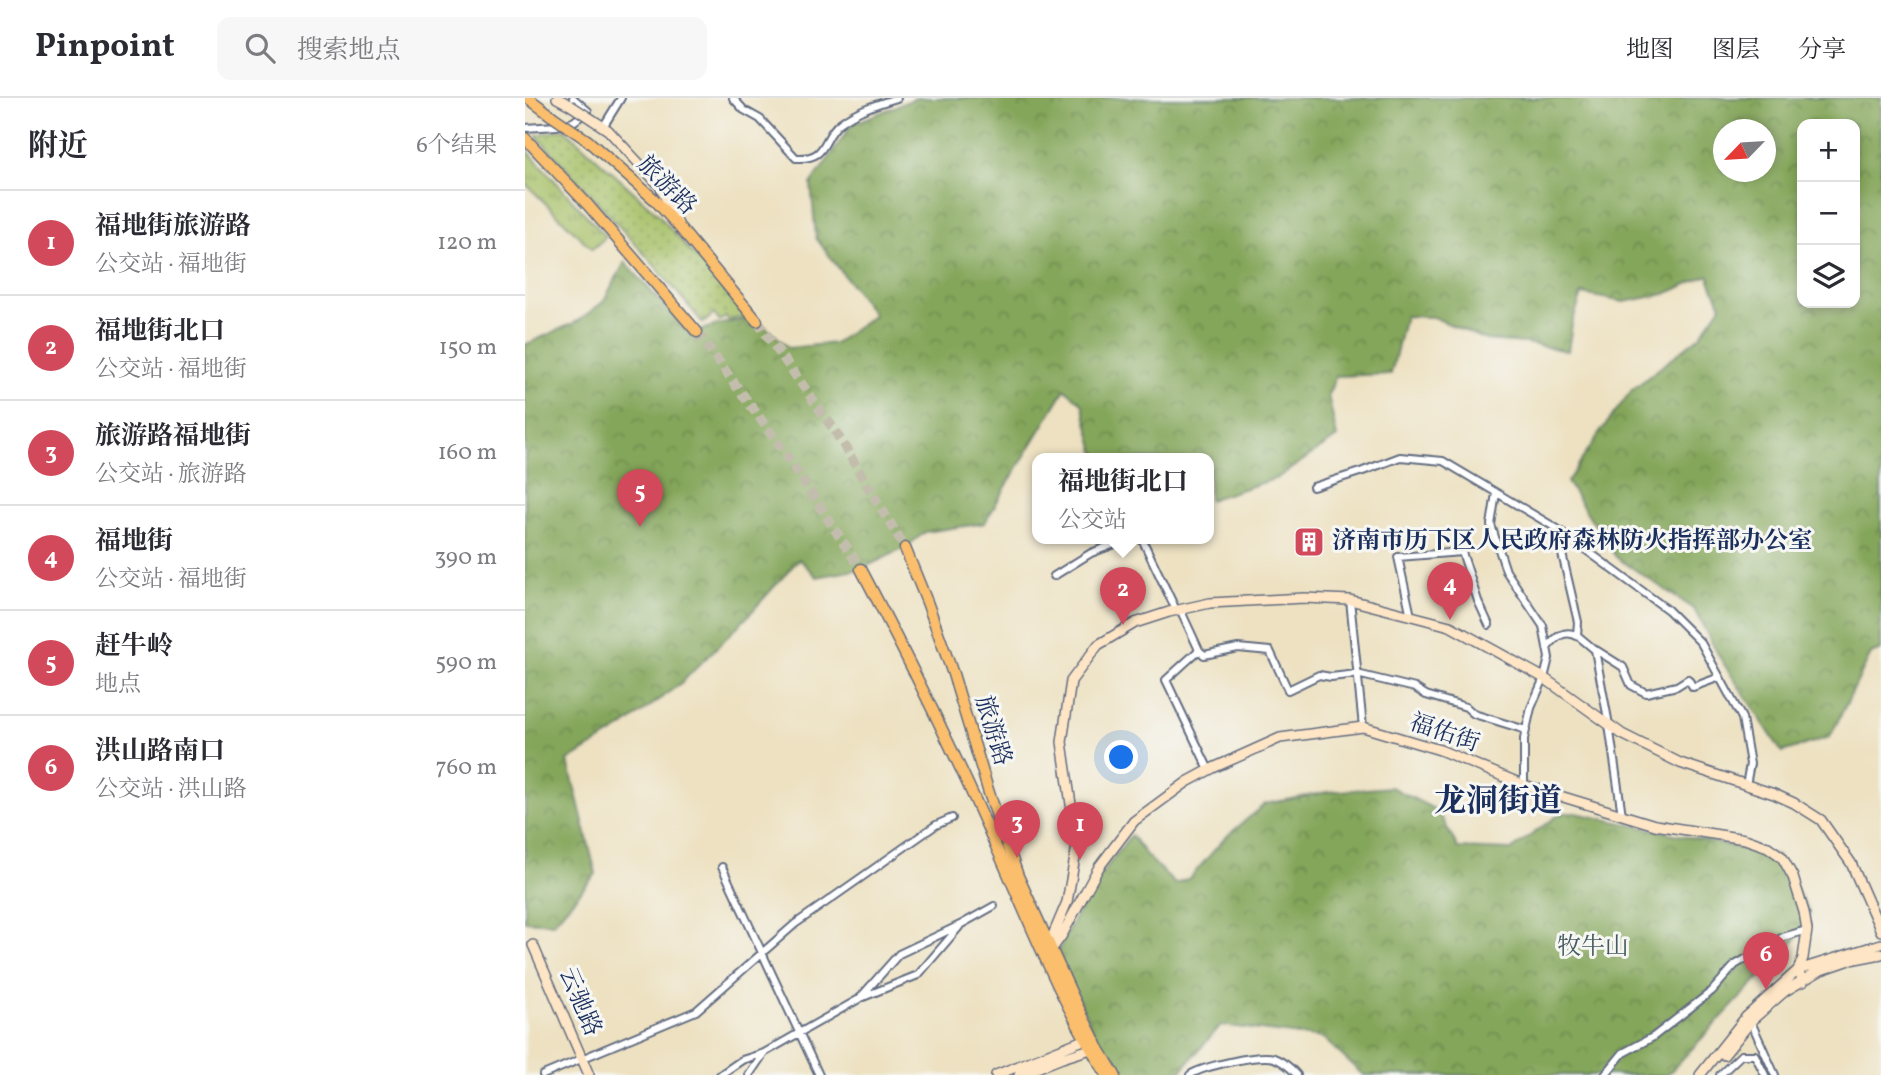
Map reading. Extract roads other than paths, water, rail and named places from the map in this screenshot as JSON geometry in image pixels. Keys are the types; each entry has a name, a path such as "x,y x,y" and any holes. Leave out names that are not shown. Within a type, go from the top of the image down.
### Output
{"main road":[{"name":"旅游路","path":"528,98 587,140 654,199 757,321"},
{"path":"525,138 697,332"},
{"name":"旅游路","path":"905,548 953,674 989,793 1048,950 1063,999 1115,1075"},
{"name":"旅游路","path":"861,569 932,707 1048,950"},
{"name":"旅游路","path":"1092,1043 1107,1075"}],"street":[{"path":"525,128 557,126 573,121 588,111 572,102 557,98"},
{"path":"603,127 621,98"},
{"path":"733,98 744,110 760,119 796,158 809,158 825,147 828,138 841,122 875,104 897,98"},
{"path":"572,102 608,130 660,186 680,228"},
{"path":"1313,487 1401,457 1443,461 1556,528 1668,610 1701,643 1742,718 1750,764 1746,785"},
{"path":"1496,493 1491,524 1506,571 1543,626 1549,658 1531,708 1524,739 1524,785"},
{"path":"1556,528 1577,622 1577,635"},
{"path":"1053,576 1091,553 1115,544"},
{"path":"1145,544 1203,655 1238,648 1270,651 1288,690 1319,675 1331,677 1357,674 1416,688 1426,695 1466,707 1474,714 1526,730"},
{"path":"1411,616 1398,556 1462,552 1489,625"},
{"path":"1048,950 1067,902 1077,846 1062,742 1071,681 1098,645 1135,623 1210,603 1304,598 1350,600 1450,626 1544,678 1622,734 1680,762 1794,803 1821,820 1851,863 1881,931"},
{"path":"1350,600 1363,727"},
{"path":"1547,648 1557,637 1571,632 1623,667 1631,685 1646,693 1677,686 1688,679 1693,687 1720,677"},
{"path":"1199,650 1166,680 1209,770"},
{"path":"1595,650 1622,815"},
{"name":"福佑街","path":"1048,950 1062,935 1099,867 1134,821 1187,782 1280,738 1363,727 1440,750 1524,785 1659,826 1745,839 1768,847 1782,857 1793,877 1804,912 1807,930 1803,958 1798,970"},
{"path":"543,1075 696,1011 795,924 936,825 952,817"},
{"path":"722,867 819,1075"},
{"path":"859,999 899,954 993,906"},
{"path":"720,1075 742,1060 764,1053 859,999 918,975 960,925"},
{"path":"1605,1075 1623,1052 1663,1030 1712,991 1735,965 1783,937 1807,930"},
{"path":"1700,1075 1746,1017 1798,970 1881,944"},
{"name":"云驰路","path":"533,945 589,1075"},
{"path":"1707,1075 1751,1023 1785,991 1821,970 1850,960 1881,954"},
{"path":"1798,970 1803,982"},
{"path":"1751,1023 1775,1075"},
{"path":"1020,1075 1092,1043"},
{"path":"996,1075 1092,1043"},
{"path":"749,1075 764,1053"},
{"path":"1720,1075 1741,1055 1755,1055 1765,1075"},
{"path":"1191,1075 1218,1064 1243,1059 1273,1058 1291,1068 1297,1075"}],"tunnel":[{"path":"757,321 835,431 905,548"},
{"path":"697,332 778,443 861,569"}],"place":[{"name":"赶牛岭","path":"640,527"},
{"name":"济南市历下区人民政府森林防火指挥部办公室","path":"1309,542"},
{"name":"福地街","path":"1450,620"},
{"name":"福地街北口","path":"1123,625"},
{"name":"旅游路福地街","path":"1017,858"},
{"name":"福地街旅游路","path":"1080,860"},
{"name":"洪山路南口","path":"1766,990"}],"district":[{"name":"龙洞街道","path":"1498,803"}],"park label":[{"name":"牧牛山","path":"1593,948"}]}
